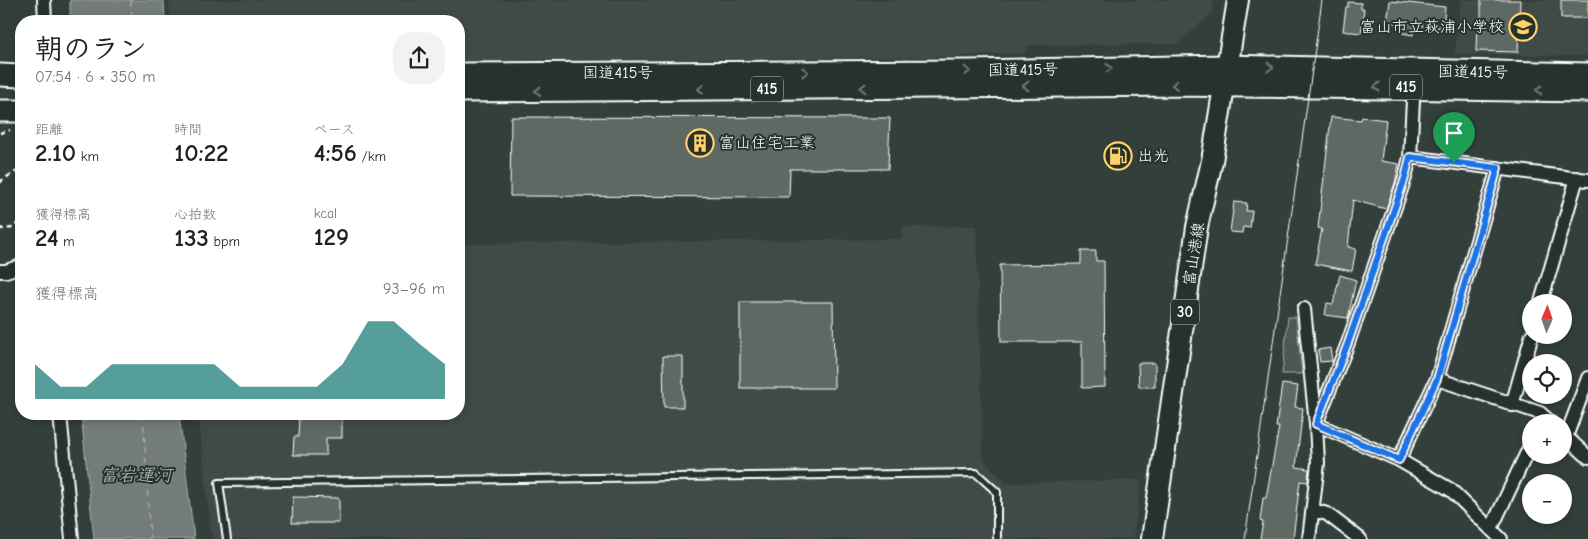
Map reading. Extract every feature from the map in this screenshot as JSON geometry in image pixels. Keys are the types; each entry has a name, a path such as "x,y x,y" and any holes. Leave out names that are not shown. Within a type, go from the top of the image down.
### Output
{"highway":[{"name":"国道415号","path":"465,74 967,71 1415,79 1588,74"},
{"path":"0,75 15,76"},
{"name":"国道415号","path":"465,91 1178,85 1226,76"},
{"name":"国道415号","path":"1415,79 1459,90 1588,91"},
{"path":"0,111 15,118"}],"main road":[{"name":"富山港線","path":"1152,539 1197,227 1212,161 1238,0"}],"street":[{"path":"44,0 45,15"},
{"path":"1316,424 1348,343 1405,178 1410,157 1415,79"},
{"path":"1410,157 1582,179 1544,294"},
{"path":"1399,460 1437,379 1498,168"},
{"path":"0,271 15,268"},
{"path":"1304,309 1316,424 1318,463 1309,539"},
{"path":"1512,404 1529,344"},
{"path":"1572,418 1588,378"},
{"path":"1437,379 1541,414"},
{"path":"61,420 72,539"},
{"path":"1316,424 1399,460 1451,490 1501,539"},
{"path":"1572,442 1588,457"},
{"path":"1491,529 1522,463"},
{"path":"1313,510 1327,514 1360,539"}],"lane":[{"path":"227,539 219,483 976,473 997,492 997,539"}],"path":[{"path":"0,133 15,122"},
{"path":"0,183 15,172"},
{"path":"0,227 1,229 13,228 15,226"}],"shaded area":[{"path":"169,0 1214,0 1212,13 1177,44 1027,45 1025,53 934,57 465,60 465,15 170,15"},
{"name":"富山市立萩浦小学校","path":"1461,0 1588,0 1588,56 1455,54"},
{"path":"976,226 983,459 1006,483 1141,480 1133,539 212,539 199,420 465,420 465,244 902,239 902,227"},
{"path":"1288,317 1296,317 1302,374 1282,374"}],"water":[{"path":"70,0 164,0 165,15 70,15"},
{"name":"富岩運河","path":"82,420 180,420 194,539 94,539"}],"building":[{"path":"1481,0 1520,0 1518,52 1476,51 1477,21 1481,21"},
{"path":"1561,0 1588,0 1588,18 1561,18"},
{"path":"1390,1 1445,7 1443,28 1414,25 1413,35 1402,33 1403,24 1387,22"},
{"path":"1348,2 1361,3 1361,9 1364,9 1361,33 1343,31"},
{"name":"富山住宅工業","path":"511,117 890,118 888,169 790,169 789,197 510,196"},
{"path":"1331,117 1361,120 1362,117 1386,120 1381,161 1399,164 1386,209 1353,200 1348,247 1356,249 1352,271 1315,264 1322,229 1318,228"},
{"path":"1234,202 1247,203 1246,211 1252,211 1250,228 1243,227 1242,233 1230,232"},
{"path":"1081,251 1096,251 1096,261 1104,261 1105,387 1082,388 1082,342 1001,342 1000,265 1081,264"},
{"path":"1340,275 1356,280 1348,318 1325,315 1327,303 1333,304"},
{"path":"740,302 833,302 834,388 740,388"},
{"path":"1330,348 1332,361 1320,362 1318,350"},
{"path":"663,356 683,356 683,407 664,407"},
{"path":"1138,363 1155,363 1155,387 1139,387"},
{"path":"1282,384 1298,386 1295,407 1303,408 1296,467 1309,469 1308,482 1300,481 1293,539 1260,539 1263,522 1260,521 1263,498 1266,498 1279,427 1276,427"},
{"path":"299,420 342,420 342,438 326,438 326,455 293,455 294,437 298,437"},
{"path":"293,497 339,498 339,523 292,523"}],"ferry route":[{"path":"131,0 132,15"},
{"path":"143,420 150,539"}],"tram line":[{"path":"1245,539 1322,0"}],"place":[{"name":"富山市立萩浦小学校","path":"1523,27"},
{"name":"富山住宅工業","path":"700,143"},
{"name":"出光","path":"1118,156"}],"route":[{"path":"1410,157 1454,163 1498,168 1437,379 1399,460 1316,424 1348,343 1405,178 1410,157"}]}
